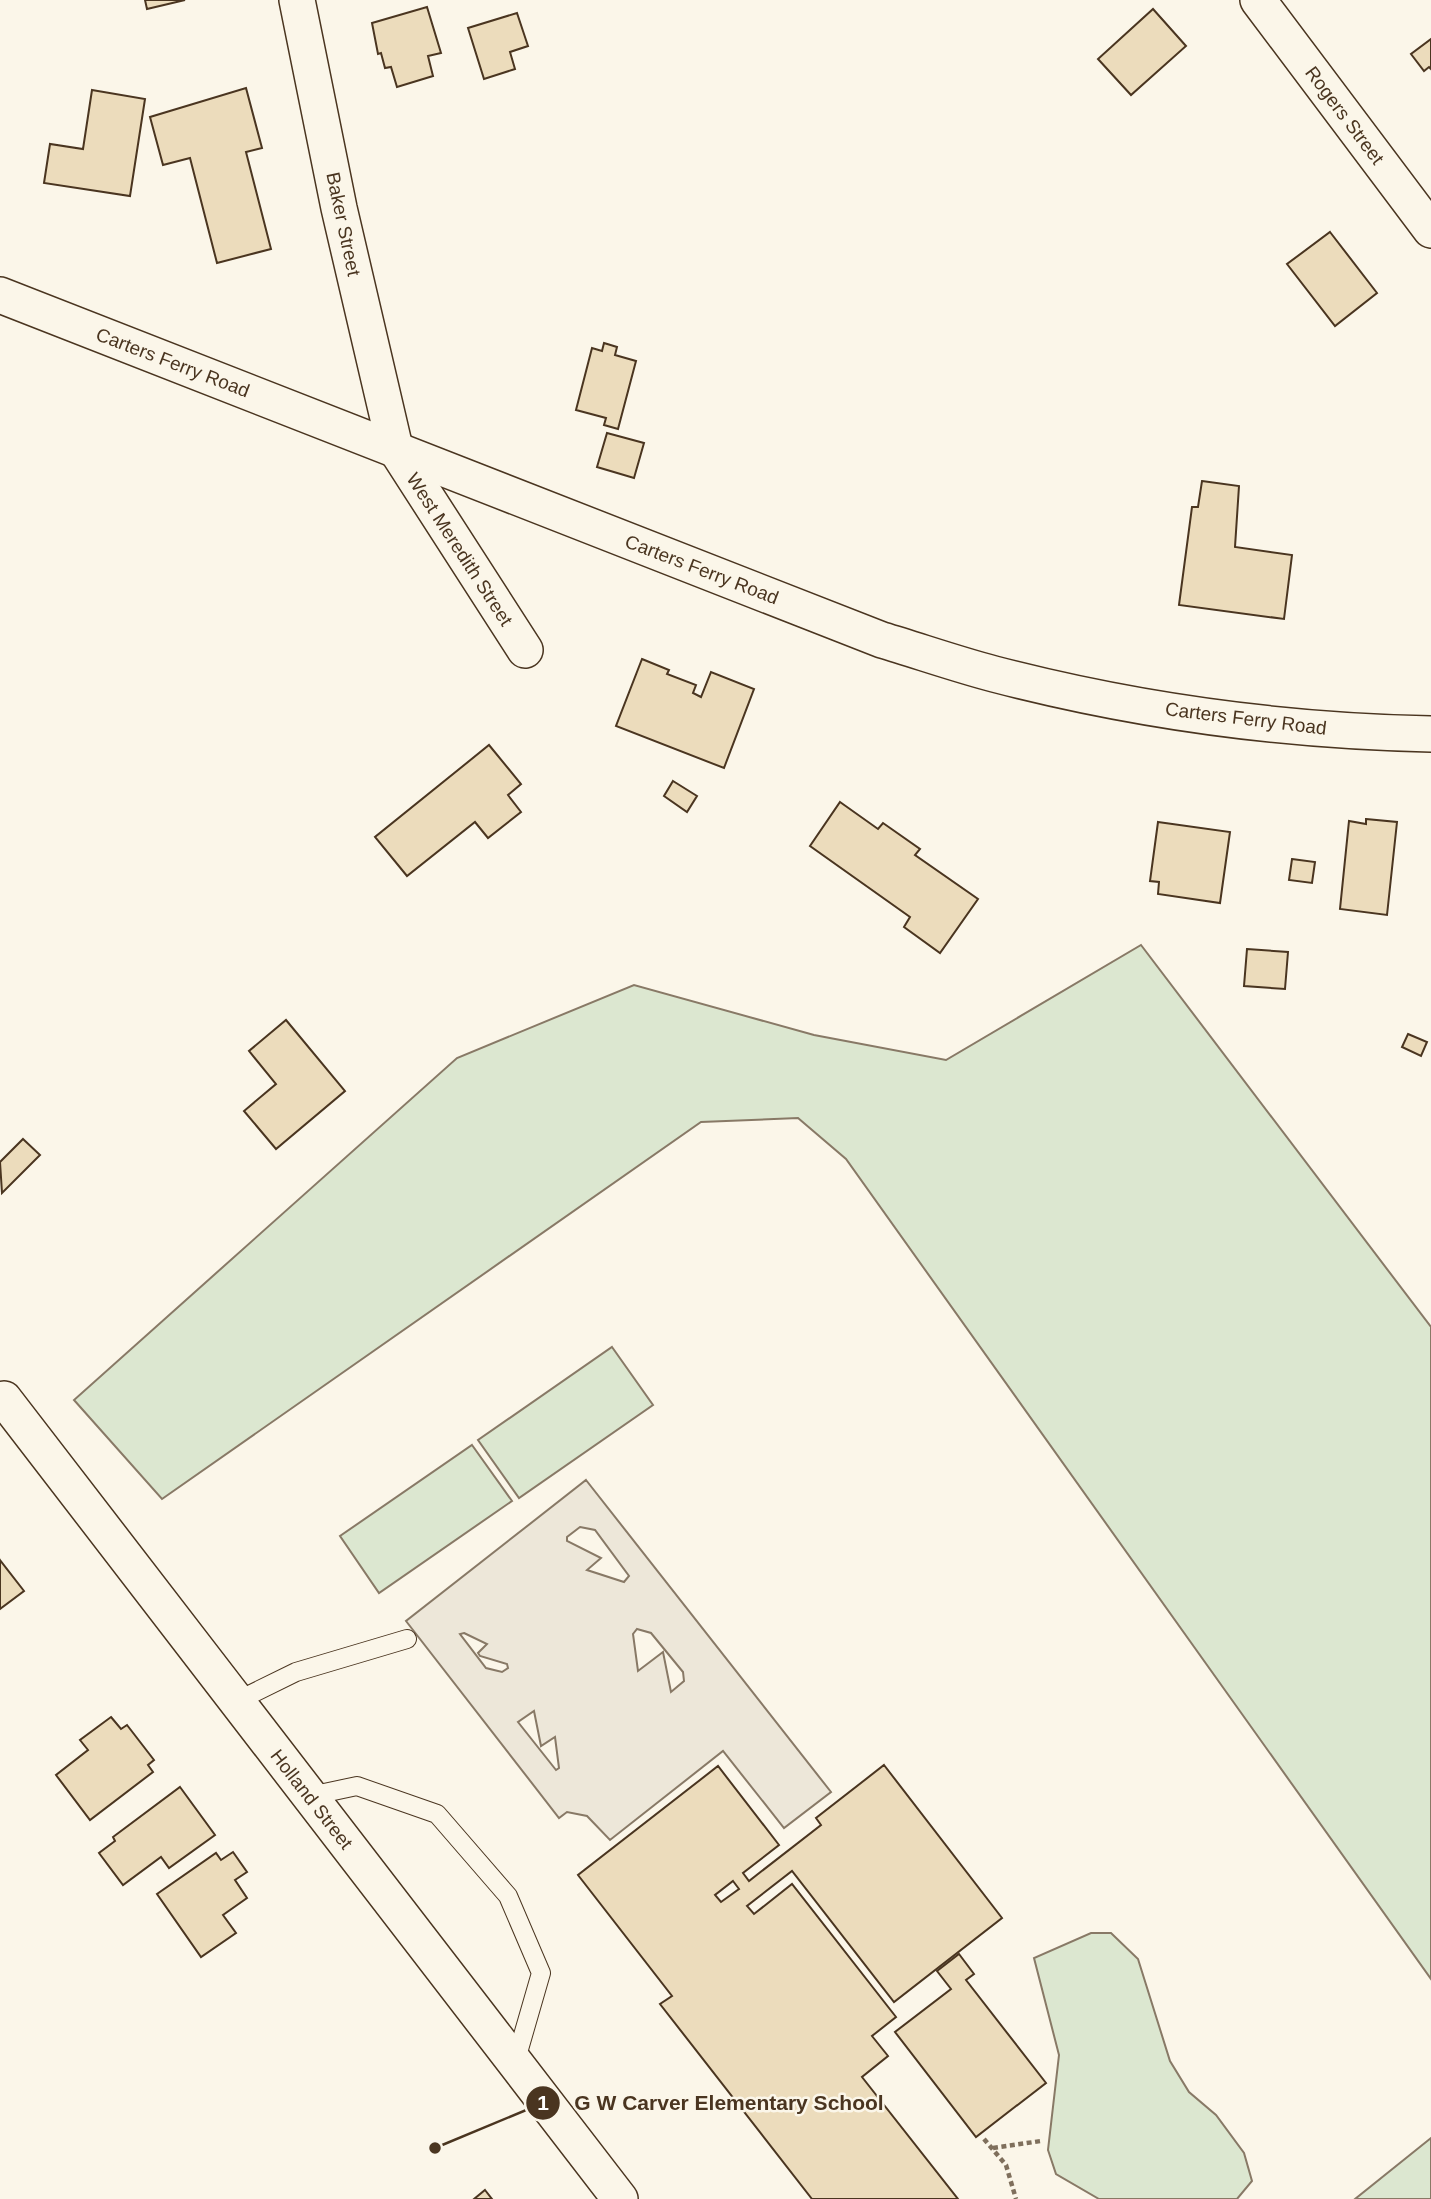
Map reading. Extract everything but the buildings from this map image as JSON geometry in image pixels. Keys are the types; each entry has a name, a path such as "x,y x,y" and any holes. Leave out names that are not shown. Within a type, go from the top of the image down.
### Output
{"street":[{"name":"Baker Street","path":"297,0 340,208 395,448"},
{"name":"Rogers Street","path":"1258,0 1431,230"},
{"name":"Carters Ferry Road","path":"0,295 882,639 994,674 1222,717 1285,726 1431,734"},
{"name":"West Meredith Street","path":"395,448 525,650"},
{"name":"Holland Street","path":"2,1400 620,2199"}],"lane":[{"path":"237,1701 296,1672 407,1639"},
{"path":"310,1796 357,1786 437,1814 508,1896 541,1973 515,2063"}],"path":[{"path":"984,2139 1006,2165 1016,2199"},
{"path":"992,2148 1041,2141"}],"green space":[{"path":"1141,945 1431,1327 1431,1979 846,1159 798,1118 701,1122 162,1499 74,1400 457,1058 634,985 814,1035 946,1060"},
{"path":"612,1347 653,1405 519,1498 478,1440"},
{"path":"472,1445 512,1501 379,1593 340,1536"},
{"path":"1091,1933 1111,1933 1138,1959 1170,2061 1189,2092 1216,2115 1244,2153 1252,2181 1237,2199 1099,2199 1056,2174 1048,2150 1059,2055 1034,1958"},
{"path":"1431,2138 1431,2199 1355,2199"}],"shaded area":[{"path":"586,1480 831,1792 784,1828 723,1751 610,1840 587,1816 567,1812 559,1818 406,1621","holes":["580,1527 595,1530 629,1576 624,1582 587,1570 601,1558 567,1541 567,1537","637,1629 651,1633 683,1672 684,1681 671,1692 663,1652 638,1671 633,1634","464,1633 487,1644 478,1653 480,1656 507,1664 508,1668 502,1672 486,1668 460,1634","534,1711 541,1746 555,1737 559,1768 556,1770 518,1722"]}],"place":[{"name":"G W Carver Elementary School","path":"435,2148"}]}
